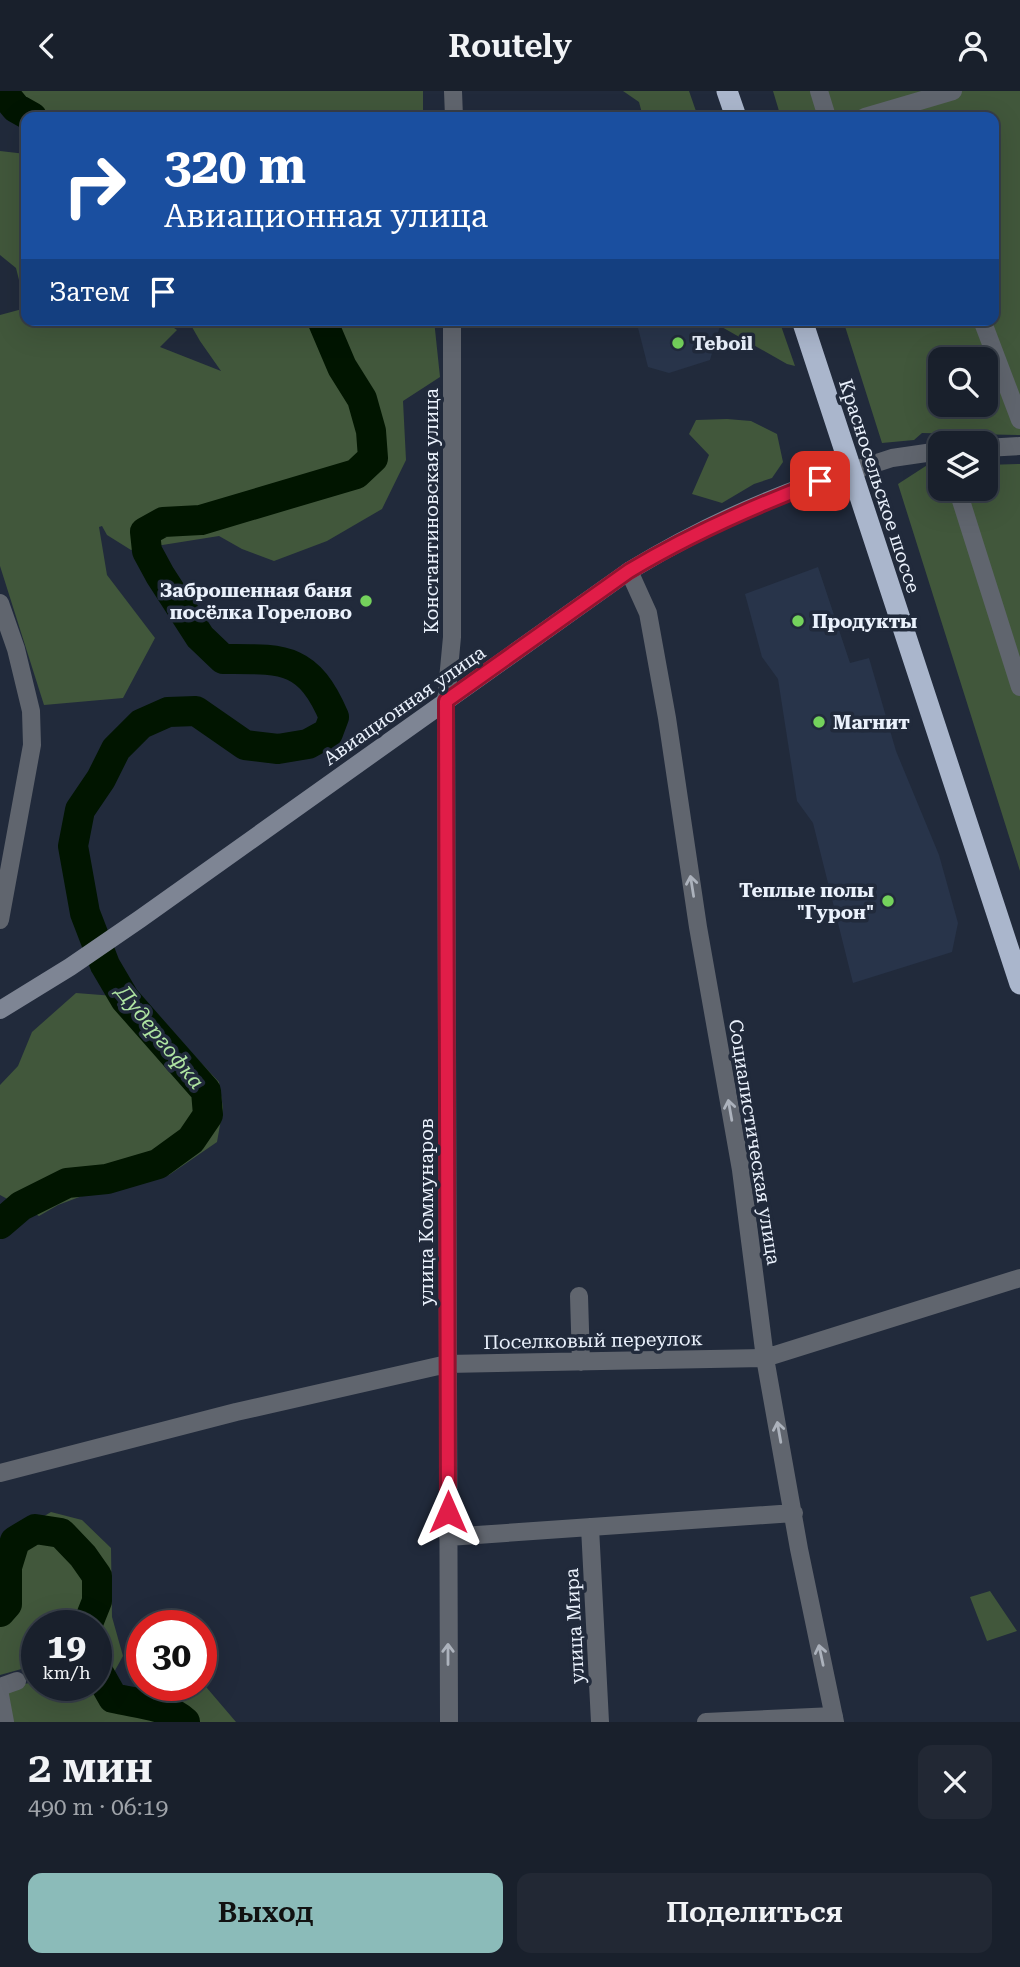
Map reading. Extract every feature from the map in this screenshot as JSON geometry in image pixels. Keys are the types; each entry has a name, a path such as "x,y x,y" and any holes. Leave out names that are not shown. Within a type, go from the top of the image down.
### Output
{"highway":[{"path":"727,91 734,112"},
{"name":"Красносельское шоссе","path":"804,326 1020,984"}],"street":[{"path":"453,91 454,112"},
{"path":"819,91 825,112"},
{"path":"882,112 953,91"},
{"name":"Константиновская улица","path":"446,701 452,637 452,326"},
{"path":"984,326 1020,420"},
{"path":"998,447 1020,446"},
{"path":"852,471 892,458 928,453"},
{"name":"Авиационная улица","path":"0,1010 140,919 629,571 726,519 852,471"},
{"path":"961,501 1020,687"},
{"name":"Социалистическая улица","path":"629,571 648,613 667,718 698,927 741,1170 765,1358 835,1719"},
{"path":"0,603 16,649 31,711 32,744 0,920"},
{"name":"улица Коммунаров","path":"446,701 449,1722"},
{"name":"Поселковый переулок","path":"0,1473 236,1412 447,1364 765,1358 1020,1278"},
{"path":"579,1296 581,1362"},
{"path":"448,1537 793,1513"},
{"name":"улица Мира","path":"590,1527 600,1722"},
{"path":"0,1695 5,1722"},
{"path":"706,1722 835,1719"}],"shaded area":[{"name":"Teboil","path":"638,326 720,326 710,360 669,373 648,367"},
{"path":"818,567 850,663 869,658 896,751 939,855 958,923 952,952 853,983 813,823 797,801 778,679 762,657 745,594"}],"green space":[{"path":"13,91 423,91 423,112 46,112 22,102"},
{"path":"623,91 689,91 696,112 642,112 639,102"},
{"path":"773,91 1020,91 1020,435 998,435 998,431 928,431 914,440 882,443 845,326 999,326 999,112 783,112 779,111"},
{"path":"0,151 21,153 21,288 16,268 0,255"},
{"path":"21,309 21,326 171,326 177,330 160,347 221,371 191,326 435,326 440,377 403,401 406,460 382,509 327,541 274,561 242,549 219,536 131,550 107,535 102,526 99,527 107,575 155,638 123,698 44,705 0,566 0,315"},
{"path":"720,326 781,326 795,366"},
{"path":"696,420 751,421 777,434 783,462 772,478 754,484 722,503 692,494 709,455 689,434"},
{"path":"1020,464 1020,871 898,484 928,465 928,501 998,501 998,465"},
{"path":"76,993 140,998 219,1082 223,1108 217,1142 169,1175 106,1187 58,1205 39,1216 0,1195 0,1085 18,1066 32,1032"},
{"path":"51,1512 82,1520 111,1548 112,1610 21,1610 21,1669 0,1675 0,1543"},
{"path":"990,1591 1017,1631 987,1641 970,1597"},
{"path":"112,1617 123,1656 113,1674 126,1690 126,1701 217,1700 236,1722 0,1722 0,1690 21,1685 21,1701 112,1701"}],"waterway":[{"name":"Дудергофка","path":"2,91 16,108 23,112"},
{"name":"Дудергофка","path":"0,1224 21,1206 67,1183 107,1179 158,1164 191,1140 208,1115 206,1091 125,999 105,965 85,913 73,846 80,810 101,779 116,749 141,724 168,712 196,711 245,745 278,749 308,744 328,733 334,717 314,682 303,672 278,661 223,659 200,637 147,551 145,532 163,522 201,520 356,474 373,458 371,431 362,399 342,367 325,326"},
{"name":"Дудергофка","path":"0,1612 7,1604 7,1567 15,1541 35,1529 61,1533 83,1556 97,1576 97,1601 93,1610"},
{"name":"Дудергофка","path":"112,1696 169,1711 185,1722"}],"place":[{"name":"Teboil","path":"678,343"},
{"name":"Заброшенная баня посёлка Горелово","path":"366,601"},
{"name":"Продукты","path":"798,621"},
{"name":"Магнит","path":"819,722"},
{"name":"Теплые полы \"Гурон\"","path":"888,901"}],"route":[{"path":"448,1512 446,701 629,571 659,553 726,519 820,481"}]}
